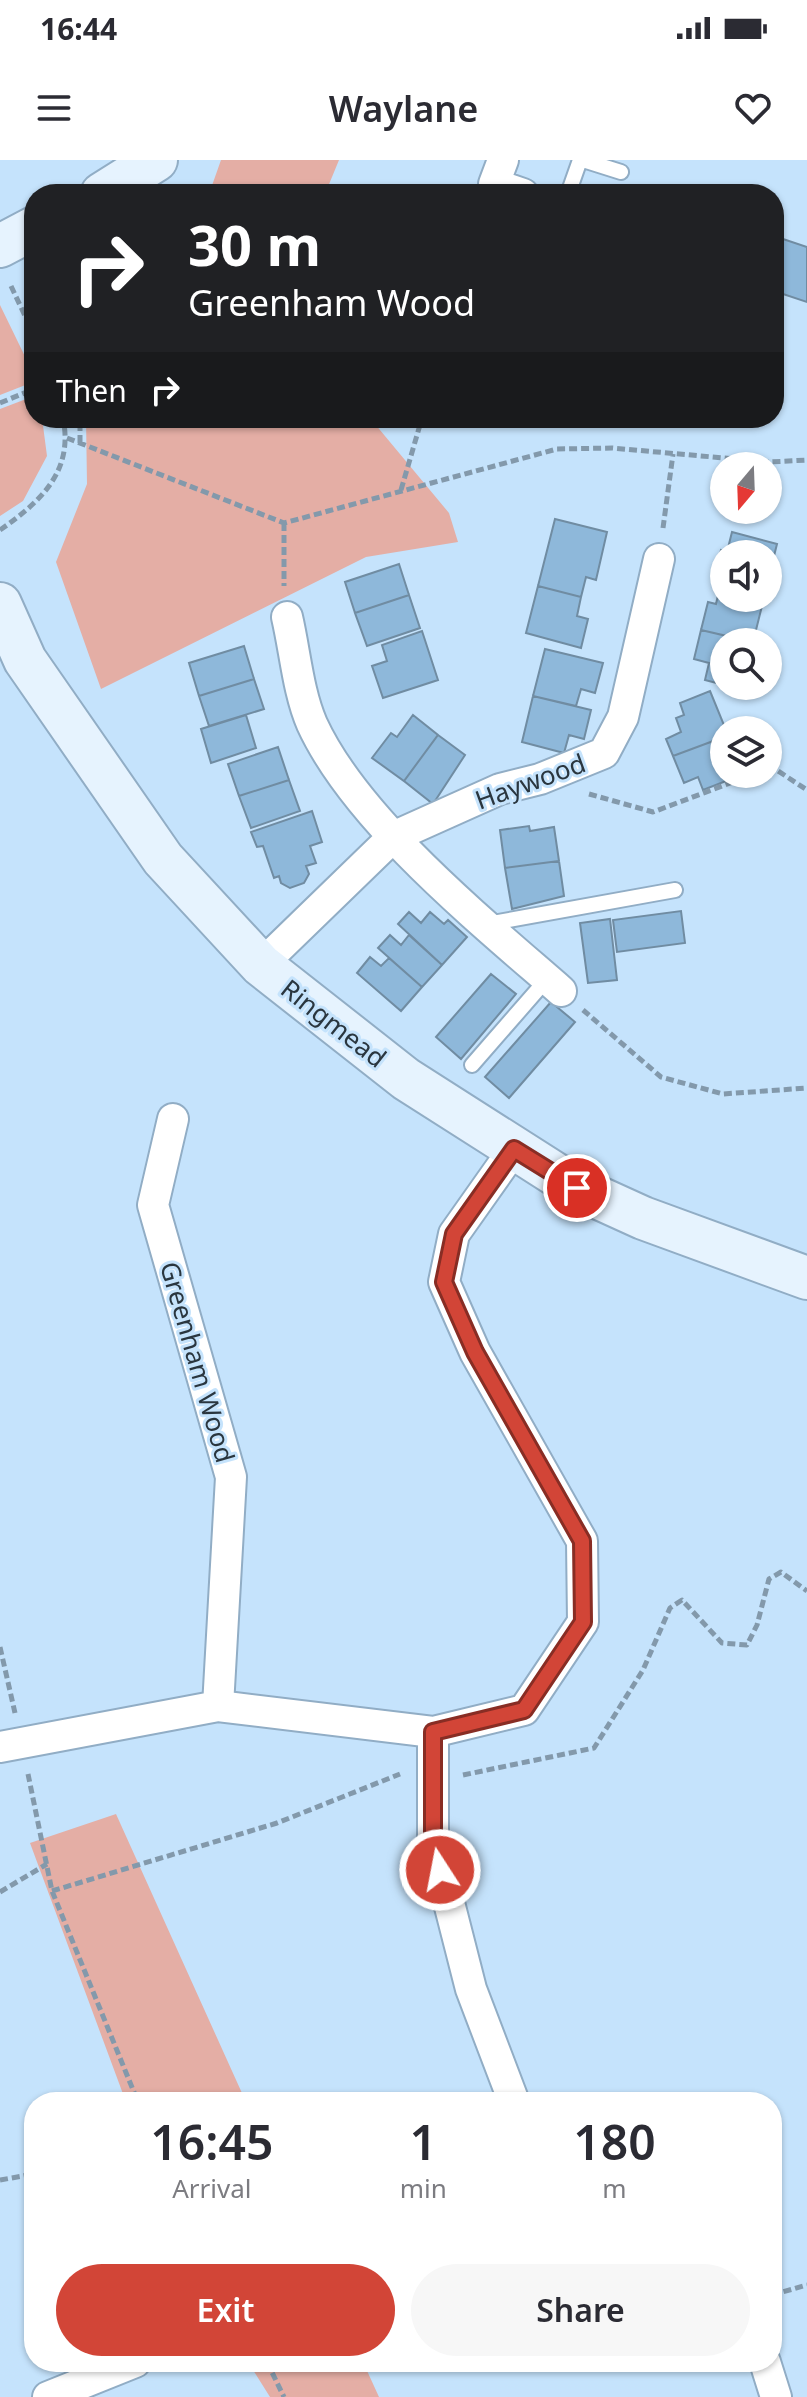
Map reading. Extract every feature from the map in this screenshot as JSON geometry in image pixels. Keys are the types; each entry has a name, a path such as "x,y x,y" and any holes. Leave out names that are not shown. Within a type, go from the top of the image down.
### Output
{"street":[{"path":"118,184 156,160"},
{"path":"494,184 503,160"},
{"path":"0,246 24,233"},
{"name":"Haywood","path":"261,965 393,837 500,789 540,779 604,753 623,717 635,592 659,559"},
{"name":"Ringmead","path":"0,604 25,660 163,859 261,965 406,1079 577,1188 643,1218 807,1278"},
{"path":"287,617 312,723 348,784 393,837 554,985"},
{"name":"Greenham Wood","path":"173,1119 153,1205 231,1477 218,1706"},
{"path":"0,1747 218,1706 433,1732 524,1710 583,1622 582,1541 475,1352 444,1282 454,1234 514,1149"},
{"path":"433,1732 433,1840 471,1989 510,2092"},
{"path":"48,2397 110,2372"},
{"path":"768,2372 776,2397"}],"lane":[{"path":"572,184 581,160 621,172"},
{"path":"486,924 675,890"},
{"path":"472,1065 554,985"}],"path":[{"path":"11,286 24,314"},
{"path":"0,403 24,393"},
{"path":"0,530 36,505 55,477 67,438 65,428"},
{"path":"80,428 80,443"},
{"path":"400,491 419,428"},
{"path":"67,438 284,523 557,449 769,462 807,460"},
{"path":"659,559 673,454"},
{"path":"284,523 287,617"},
{"path":"782,774 807,790"},
{"path":"540,779 653,812 717,788"},
{"path":"554,985 661,1077 723,1094 807,1088"},
{"path":"450,1777 594,1748 643,1670 670,1608 682,1600 722,1643 747,1645 757,1625 769,1579 781,1572 807,1591"},
{"path":"0,1647 17,1722"},
{"path":"26,1763 52,1891 134,2092"},
{"path":"52,1891 277,1823 400,1774"},
{"path":"0,1892 47,1864"},
{"path":"0,2180 24,2176"},
{"path":"782,2292 807,2285"},
{"path":"272,2372 284,2397"}],"shaded area":[{"path":"221,160 339,160 329,184 213,184"},
{"path":"0,305 24,354 24,386 0,395"},
{"path":"24,400 24,428 43,428 47,456 23,501 0,516 0,409"},
{"path":"86,428 378,428 449,513 458,542 366,557 101,689 56,562 87,484"},
{"path":"116,1814 241,2092 122,2092 30,1843"},
{"path":"254,2372 368,2372 379,2397 270,2397"}],"building":[{"path":"784,239 807,247 807,302 784,294"},
{"path":"555,519 607,532 596,580 586,577 581,597 538,586"},
{"path":"732,532 762,540 730,540"},
{"path":"399,564 409,595 355,613 345,582"},
{"path":"538,586 581,597 577,616 588,619 581,648 526,633"},
{"path":"409,595 420,628 367,646 355,613"},
{"path":"708,602 710,612 760,612 756,628 701,630"},
{"path":"701,630 710,632 710,681 705,680 709,663 694,659"},
{"path":"422,631 438,680 383,698 372,666 387,661 382,645"},
{"path":"244,646 254,679 199,696 189,663"},
{"path":"545,649 603,663 595,693 581,689 576,706 533,696"},
{"path":"254,679 264,709 209,726 199,696"},
{"path":"710,691 710,700 714,700 720,716 710,716 710,742 673,756 666,739 681,732 676,718 684,715 680,703"},
{"path":"533,696 591,710 584,739 569,735 564,753 522,742"},
{"path":"246,715 256,748 211,763 201,729"},
{"path":"413,715 438,735 404,781 372,758 391,733 397,737"},
{"path":"438,735 465,755 433,804 404,781"},
{"path":"710,742 710,787 703,790 698,777 684,783 673,756"},
{"path":"278,747 289,780 239,796 228,764"},
{"path":"289,780 300,811 251,828 239,796"},
{"path":"312,811 322,842 310,846 316,863 306,866 309,874 304,883 290,888 281,883 279,876 274,878 263,846 257,847 251,832"},
{"path":"529,826 530,831 554,827 559,861 505,868 500,830"},
{"path":"559,861 564,896 512,909 505,868"},
{"path":"681,911 685,943 617,952 613,920"},
{"path":"409,912 421,923 430,912 444,924 448,920 467,937 442,965 398,924"},
{"path":"610,919 617,980 588,983 580,923"},
{"path":"390,935 401,945 409,935 442,965 422,987 378,948"},
{"path":"370,957 381,966 389,958 422,987 401,1011 357,973"},
{"path":"491,974 516,994 461,1059 436,1037"},
{"path":"551,1002 575,1022 509,1098 485,1077"}],"route":[{"path":"440,1870 433,1840 433,1732 524,1710 583,1622 582,1541 475,1352 444,1282 454,1234 514,1149 577,1188"}]}
